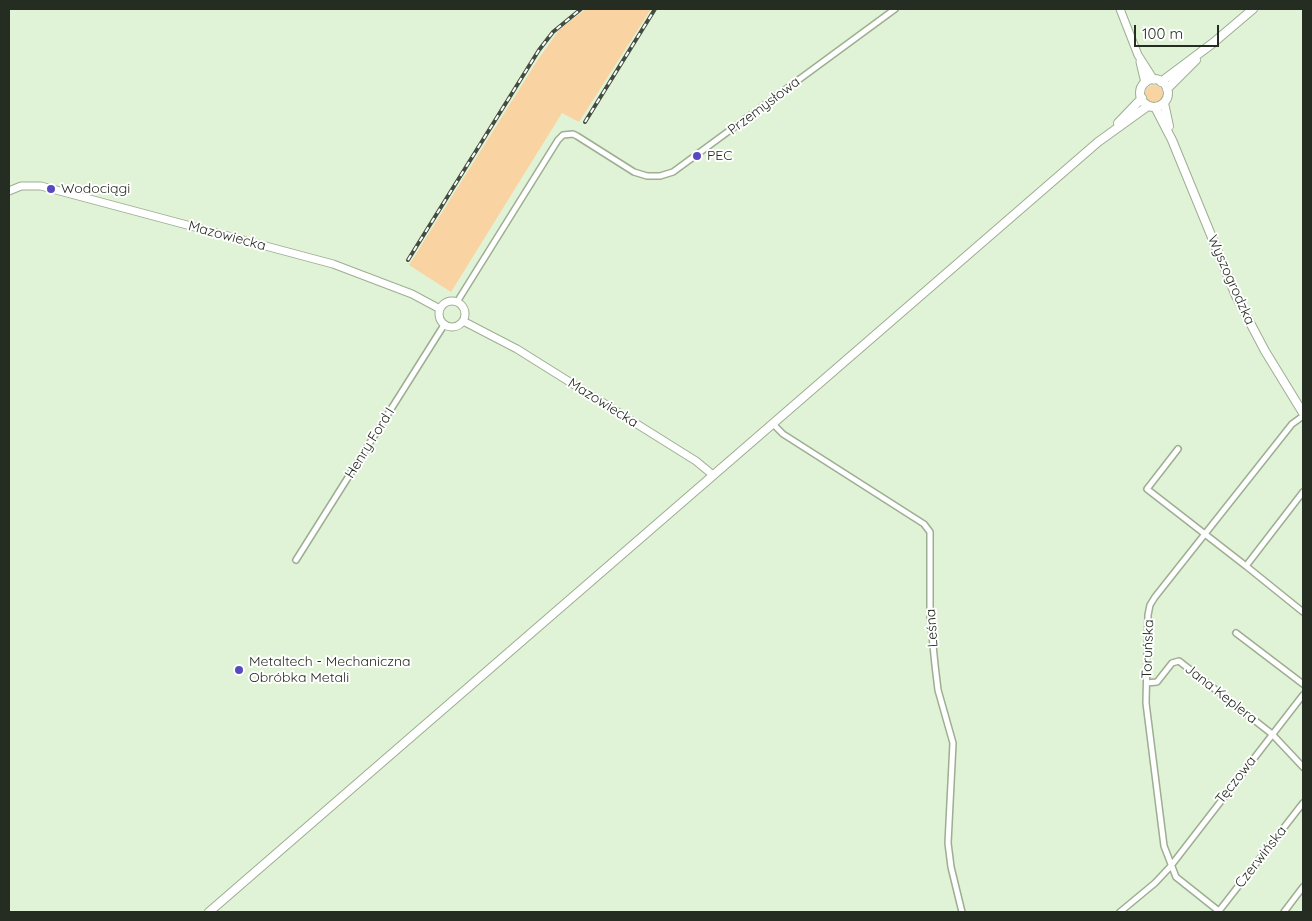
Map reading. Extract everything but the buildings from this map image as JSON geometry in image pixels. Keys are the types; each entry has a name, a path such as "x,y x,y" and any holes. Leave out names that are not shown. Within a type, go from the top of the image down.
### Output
{"main road":[{"path":"1167,89 1214,43 1253,9"},
{"path":"1151,106 1142,98 1141,91 1145,83 1158,81 1214,43"},
{"path":"1098,142 1151,106 1164,103 1168,96 1167,89 1158,81"},
{"path":"209,912 1098,142 1142,98"},
{"name":"Wyszogrodzka","path":"1164,103 1172,140 1217,254 1265,352 1303,415"},
{"name":"Wyszogrodzka","path":"1151,106 1172,140"}],"street":[{"name":"Przemysłowa","path":"457,302 558,140 563,136 573,134 577,136 634,172 647,176 660,176 673,172 895,9"},
{"path":"1120,9 1138,55 1145,83"},
{"path":"1138,55 1158,81"},
{"name":"Mazowiecka","path":"9,191 22,186 41,186 333,264 412,294 440,309"},
{"path":"447,302 457,302 465,312 463,321 452,328 444,325 439,319 440,309 447,302"},
{"name":"Mazowiecka","path":"463,321 516,349 696,461 713,475"},
{"name":"Henry Ford I","path":"296,560 444,325"},
{"name":"Toruńska","path":"1220,912 1176,877 1170,867 1164,846 1146,703 1150,605 1292,424 1303,415"},
{"name":"Leśna","path":"773,424 783,434 924,524 930,532 930,615 935,665 940,698 953,743 948,843 951,867 962,912"},
{"path":"1178,449 1146,489 1205,533 1303,612"},
{"path":"1246,566 1303,492"},
{"path":"1236,633 1303,684"},
{"name":"Jana Keplera","path":"1147,683 1157,682 1172,663 1179,661 1272,734"},
{"name":"Tęczowa","path":"1120,912 1155,883 1170,867 1303,695"},
{"path":"1272,734 1303,767"},
{"name":"Czerwińska","path":"1220,912 1303,803"},
{"path":"1284,912 1303,888"}],"shaded area":[{"path":"586,9 651,9 579,122 562,113 451,292 409,265 537,61 559,30"},
{"path":"1150,85 1158,85 1163,90 1161,101 1150,103 1145,98 1145,90"}],"railway":[{"path":"408,260 539,50 553,32 581,9"},
{"path":"585,122 655,9"}],"place":[{"name":"PEC","path":"697,156"},
{"name":"Wodociągi","path":"51,189"},
{"name":"Metaltech - Mechaniczna Obróbka Metali","path":"239,670"}]}
